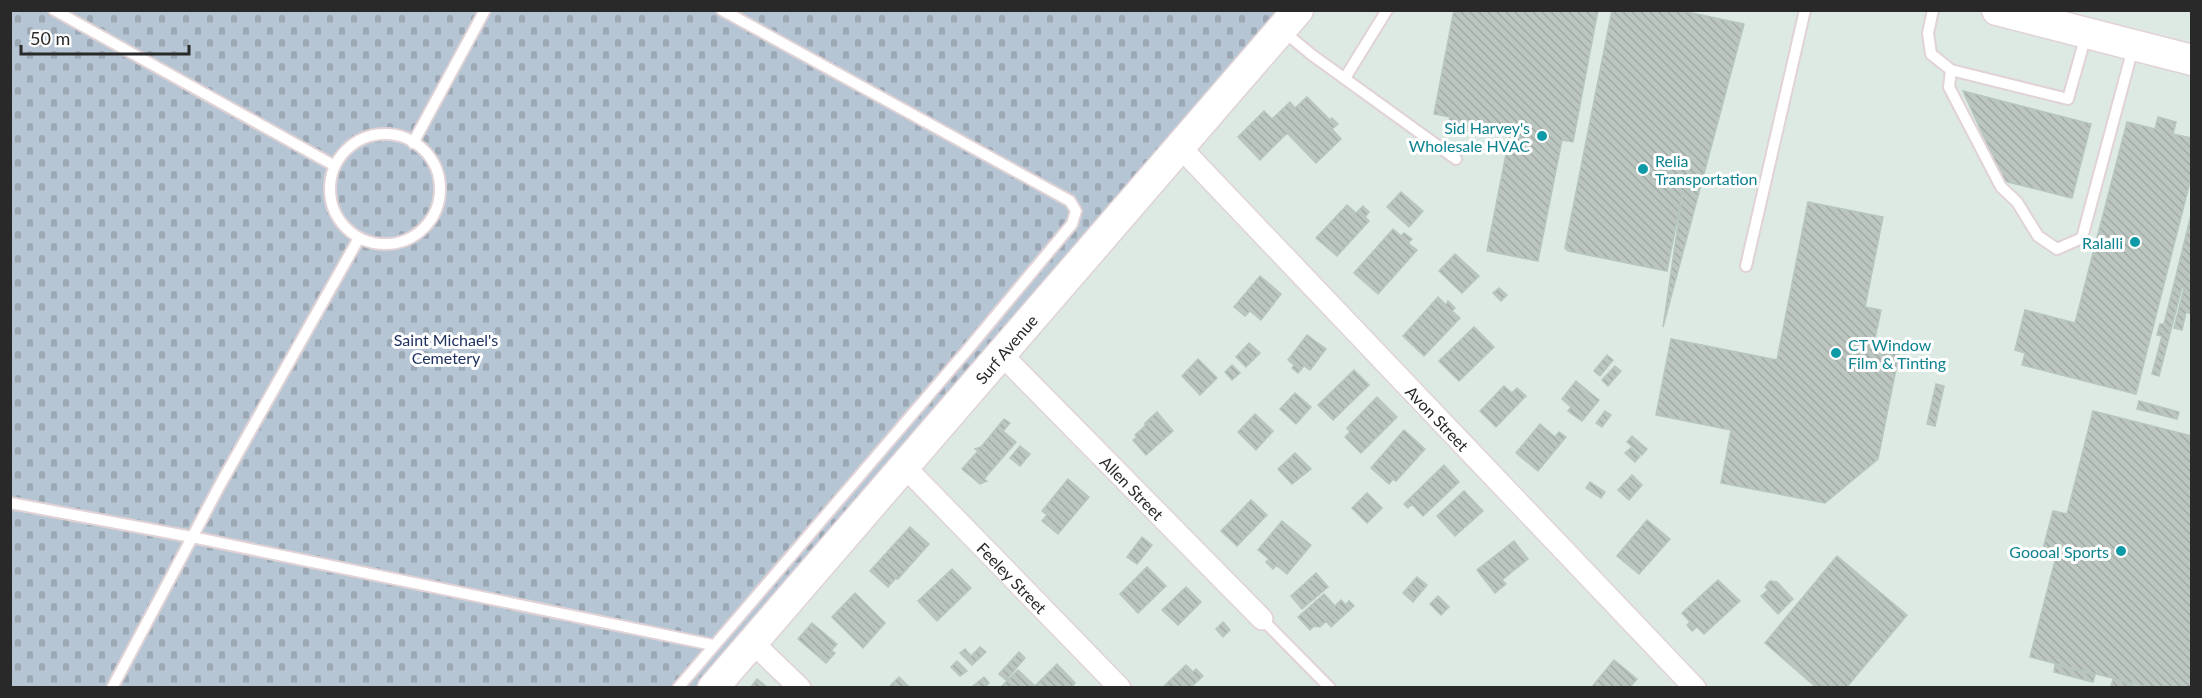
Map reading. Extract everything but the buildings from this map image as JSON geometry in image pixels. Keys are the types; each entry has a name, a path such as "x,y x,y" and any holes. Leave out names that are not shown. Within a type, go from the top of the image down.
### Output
{"street":[{"path":"1997,10 2192,60"},
{"name":"Surf Avenue","path":"713,687 1290,20"},
{"name":"Avon Street","path":"1180,147 1695,687"},
{"name":"Allen Street","path":"1002,355 1262,619"},
{"name":"Feeley Street","path":"905,466 1120,687"},
{"path":"752,642 800,687"}],"lane":[{"path":"54,10 335,166"},
{"path":"413,143 485,10"},
{"path":"678,687 969,348 1072,224 1076,210 1070,201 723,10"},
{"path":"1345,78 1387,10"},
{"path":"1746,266 1805,10"},
{"path":"1933,10 1928,33 1931,54 1952,70 2068,99 2087,33"},
{"path":"1290,20 1345,78 1456,159"},
{"path":"1952,70 1949,87 2001,187 2017,202 2038,236 2057,249 2082,238 2134,45"},
{"path":"386,134 408,139 426,152 438,172 440,196 433,218 417,235 399,243 378,244 359,238 344,225 333,208 330,187 335,166 347,149 365,138 386,134"},
{"path":"112,687 192,537 359,238"},
{"path":"10,503 192,537 712,645"},
{"path":"1262,619 1330,687"}],"green space":[{"name":"Saint Michael's Cemetery","path":"10,11 1278,11 695,688 11,687"}],"place":[{"name":"Sid Harvey's Wholesale HVAC","path":"1542,136"},
{"name":"Relia Transportation","path":"1643,169"},
{"name":"Ralalli","path":"2135,242"},
{"name":"CT Window Film & Tinting","path":"1836,353"},
{"name":"Goooal Sports","path":"2121,551"}]}
